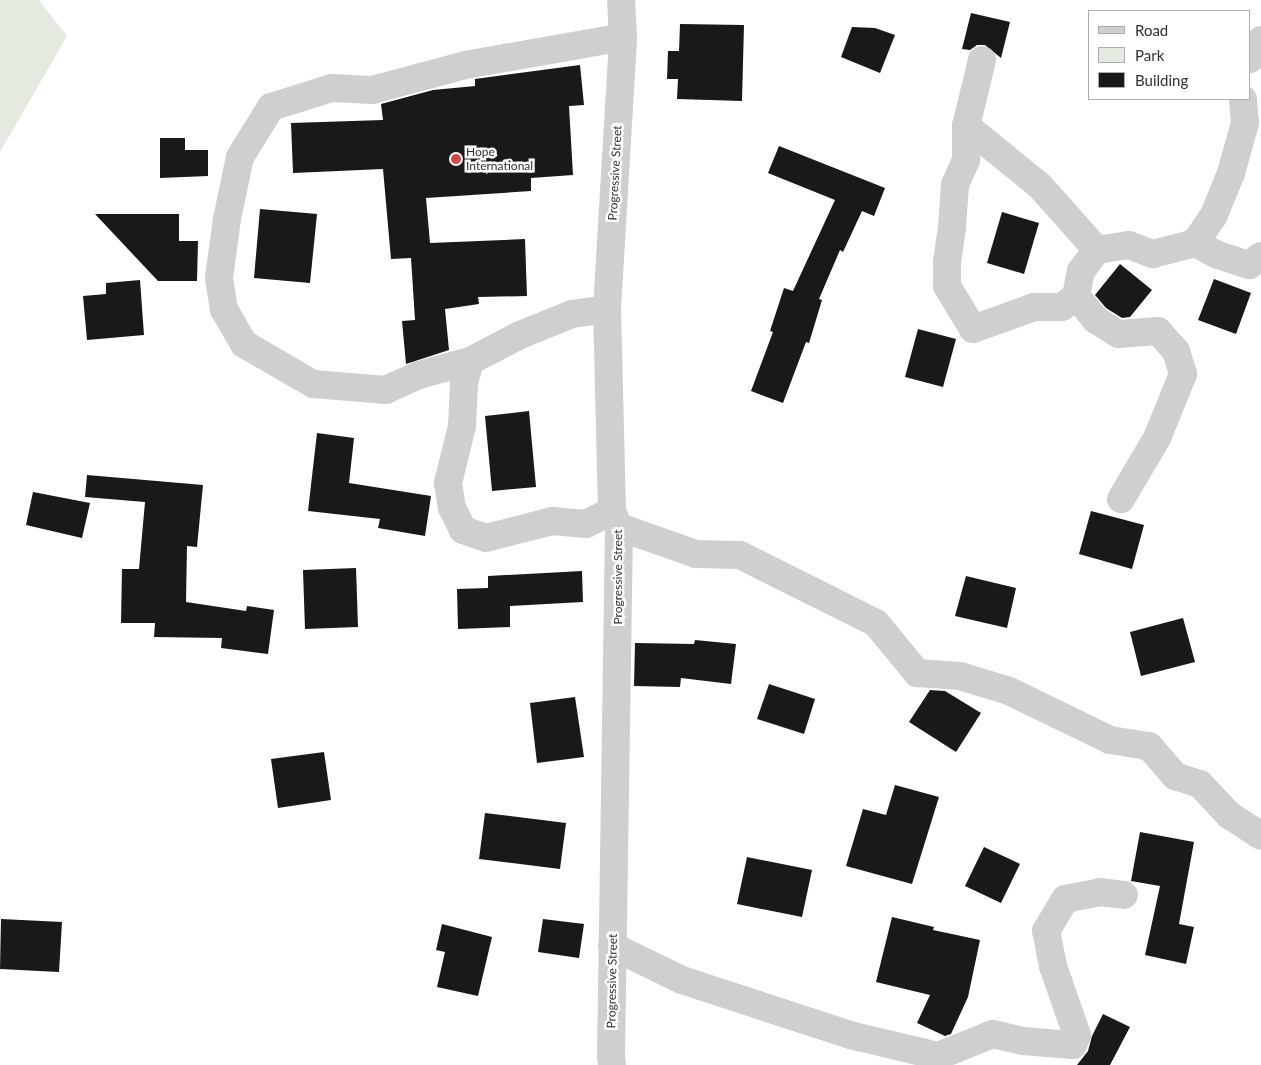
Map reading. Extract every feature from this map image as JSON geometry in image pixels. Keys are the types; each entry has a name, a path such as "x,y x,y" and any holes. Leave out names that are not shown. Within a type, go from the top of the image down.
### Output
{"street":[{"name":"Progressive Street","path":"612,1065 615,519 607,309 623,38 621,0"},
{"path":"607,309 572,314 520,335 470,361 419,375 386,390 313,384 244,344 224,310 219,278 226,219 240,157 271,107 332,88 372,90 465,65 623,38"},
{"path":"1251,58 1261,40"},
{"path":"982,60 966,126 966,160 955,185 947,262 947,286 973,329 1034,307 1062,306 1076,296 1081,271 1097,250 1129,245 1153,254 1194,243 1214,215 1231,173 1245,123 1243,100"},
{"path":"966,126 1040,186 1070,222 1097,250"},
{"path":"1194,243 1218,255 1249,265 1261,256"},
{"path":"1076,296 1096,320 1118,334 1158,332 1176,351 1183,374 1157,438 1122,499"},
{"path":"470,361 464,384 462,426 448,483 452,508 463,530 486,538 552,521 586,524 615,519 696,554 740,555 876,622 918,673 960,676 1009,691 1110,740 1149,746 1175,776 1200,784 1229,815 1261,836"},
{"path":"612,946 682,980 850,1035 936,1060 994,1034 1023,1041 1073,1045 1077,1035 1053,966 1046,931 1064,899 1100,892 1124,895"}],"green space":[{"path":"0,0 39,0 67,36 0,152"}],"building":[{"path":"971,13 1010,22 1001,58 985,45 977,45 970,50 962,49"},
{"path":"680,24 744,25 742,101 677,99 678,79 667,79 668,51 679,51"},
{"path":"852,27 875,28 895,35 880,73 841,57"},
{"path":"580,65 584,105 569,106 573,175 531,178 531,191 426,198 430,243 525,239 527,296 478,297 479,304 445,309 449,350 406,364 402,321 415,320 411,258 391,259 383,169 293,173 291,123 383,120 381,104 433,90 475,86 475,79"},
{"path":"160,138 185,138 185,150 208,150 208,176 160,178"},
{"path":"779,146 885,188 874,216 862,211 843,252 840,250 819,299 822,300 809,343 806,342 783,403 751,391 773,332 770,331 784,288 793,291 835,200 768,173"},
{"path":"260,209 317,214 310,283 254,278"},
{"path":"1002,212 1039,223 1024,274 987,263"},
{"path":"95,214 179,214 179,241 198,241 197,281 158,281"},
{"path":"1120,264 1152,290 1130,317 1122,318 1106,308 1095,295"},
{"path":"1214,279 1251,293 1236,334 1198,320"},
{"path":"140,280 144,335 87,340 83,296 106,294 106,283"},
{"path":"918,329 956,339 943,387 905,377"},
{"path":"529,411 536,487 492,491 485,416"},
{"path":"317,433 354,438 349,483 431,496 425,536 378,528 380,519 308,511"},
{"path":"87,475 203,485 197,547 187,546 186,602 246,611 247,606 274,610 268,654 221,648 222,638 154,637 155,623 121,623 122,569 139,569 145,502 85,497"},
{"path":"33,492 90,503 82,538 26,525"},
{"path":"1091,511 1144,525 1132,569 1079,554"},
{"path":"356,568 358,627 305,629 303,570"},
{"path":"582,571 583,602 510,606 510,627 458,629 457,589 488,588 488,576"},
{"path":"966,576 1016,588 1007,628 955,616"},
{"path":"1183,618 1195,662 1141,676 1130,632"},
{"path":"695,640 736,644 731,684 681,678 680,687 634,686 635,643 694,644"},
{"path":"769,684 815,699 804,734 757,719"},
{"path":"930,690 945,691 981,713 956,752 909,722"},
{"path":"575,697 584,757 537,763 530,703"},
{"path":"324,752 331,800 278,808 271,759"},
{"path":"895,785 939,797 912,884 846,866 863,809 886,815"},
{"path":"485,813 566,823 560,869 479,859"},
{"path":"1140,832 1194,842 1179,924 1194,927 1186,964 1145,955 1160,886 1131,881"},
{"path":"984,847 1020,864 1001,903 965,886"},
{"path":"747,857 812,870 802,917 737,904"},
{"path":"892,917 934,927 933,930 980,940 968,997 951,1034 945,1036 917,1023 930,995 876,982"},
{"path":"1,919 62,922 59,972 0,969"},
{"path":"543,919 584,924 579,958 538,952"},
{"path":"442,924 492,937 478,996 437,987 445,952 436,950"},
{"path":"1103,1014 1130,1027 1110,1065 1077,1065 1088,1051 1092,1036"}],"place":[{"name":"Hope International","path":"456,159"}]}
